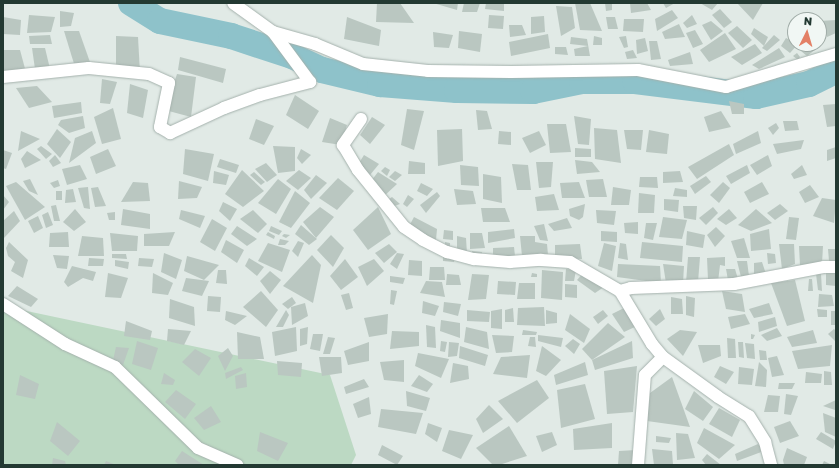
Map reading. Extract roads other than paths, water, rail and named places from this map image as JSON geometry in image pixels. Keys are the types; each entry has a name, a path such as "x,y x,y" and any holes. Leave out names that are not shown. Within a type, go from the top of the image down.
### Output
{"street":[{"path":"3,78 89,68 149,74 169,84 160,127 170,132 260,95 310,82 273,32 233,3"},
{"path":"273,32 315,44 363,64 428,71 511,72 638,70 726,87 836,54"},
{"path":"361,119 343,146 358,170 404,227 447,252 474,259 510,262 541,260 570,262 620,291 652,344 663,357 718,397 748,416 766,442 771,465"},
{"path":"620,291 631,288 734,284 824,267 836,267"},
{"path":"3,304 65,344 115,368 198,448 237,465"},
{"path":"638,465 645,375 663,357"}],"waterway":[{"path":"131,3 160,21 231,36 292,56 322,70 380,84 457,90 533,91 582,81 635,81 756,96 809,84 836,71"}]}
